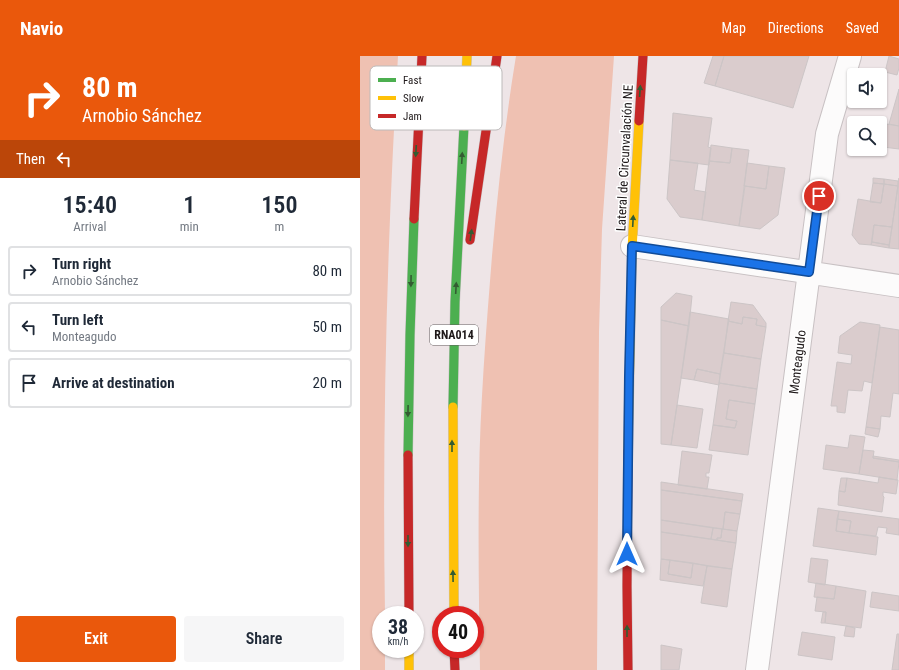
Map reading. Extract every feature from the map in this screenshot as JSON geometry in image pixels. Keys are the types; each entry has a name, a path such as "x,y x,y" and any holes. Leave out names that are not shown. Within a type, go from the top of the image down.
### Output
{"main road":[{"path":"421,66 422,56"},
{"name":"RNA014","path":"466,66 467,56"},
{"path":"496,66 497,56"},
{"name":"Lateral de Circunvalación NE","path":"628,670 627,525 632,246 643,56"},
{"path":"409,606 407,430 418,130"},
{"name":"RNA014","path":"454,606 452,440 453,370 455,294 463,130"},
{"path":"470,247 487,130"},
{"path":"453,370 465,278"},
{"path":"409,658 409,670"},
{"path":"454,658 455,670"}],"street":[{"name":"Monteagudo","path":"757,670 827,134 850,56"},
{"path":"632,246 899,286"}],"shaded area":[{"path":"360,56 398,56 398,66 370,66 370,130 394,130 386,335 384,475 385,606 372,606 372,658 385,658 385,670 360,670"},
{"path":"516,56 614,56 602,229 599,332 597,670 480,670 480,658 484,658 484,606 479,606 479,576 482,397 492,256 505,131"}],"building":[{"path":"713,56 724,56 715,86 704,83"},
{"path":"724,56 809,56 793,108 715,86"},
{"path":"889,56 899,59 897,75 887,72 886,68"},
{"path":"899,89 899,126 889,124"},
{"path":"673,113 712,118 708,147 711,148 709,165 670,160"},
{"path":"887,124 899,126 899,149 887,148"},
{"path":"711,145 732,148 730,163 709,161"},
{"path":"732,148 749,150 739,226 702,220 709,161 730,163"},
{"path":"670,160 698,163 694,190 706,192 702,220 680,217 667,199"},
{"path":"747,163 769,166 766,189 744,186"},
{"path":"769,166 785,168 778,215 760,229 739,226 745,186 766,189"},
{"path":"873,178 884,179 884,184 873,183"},
{"path":"899,178 899,249 889,248"},
{"path":"884,179 898,181 898,186 884,184"},
{"path":"873,183 884,184 881,203 870,202"},
{"path":"884,184 898,186 892,227 874,225 871,245 859,244 852,235 858,199 881,203"},
{"path":"874,225 892,227 889,245 872,242"},
{"path":"872,242 889,245 889,248 871,245"},
{"path":"676,293 692,296 689,326 661,320 661,307"},
{"path":"731,302 753,305 766,323 766,327 756,325 757,319 743,317 742,324 728,321"},
{"path":"690,312 729,319 720,374 697,369 694,380 681,378"},
{"path":"743,317 757,319 756,325 766,327 761,359 724,353 728,321 742,324"},
{"path":"661,320 689,326 671,445 661,444"},
{"path":"860,322 880,325 872,383 864,381 862,391 848,390 845,413 837,412 837,406 831,406 837,362 851,364 852,355 838,353 840,336"},
{"path":"880,327 899,330 899,394 893,393 890,417 881,416 880,429 866,427"},
{"path":"724,353 761,359 757,389 719,383"},
{"path":"697,369 720,374 719,385 694,380"},
{"path":"719,383 757,389 755,404 729,400 726,419 737,421 735,428 713,425"},
{"path":"729,400 755,404 748,455 709,450 713,425 735,428 737,421 726,419"},
{"path":"677,405 703,409 697,448 671,445"},
{"path":"866,427 880,429 878,437 865,434"},
{"path":"850,435 865,437 859,474 823,469 826,445 848,448"},
{"path":"863,450 874,451 873,458 899,462 897,480 859,474"},
{"path":"682,451 712,455 709,473 706,473 706,477 709,477 707,489 678,485"},
{"path":"873,456 899,460 899,462 873,458"},
{"path":"879,477 898,480 896,494 883,492 884,497 882,512 838,505 839,491 845,492 847,478 878,483"},
{"path":"841,478 847,478 845,492 839,491"},
{"path":"661,482 743,494 742,501 661,490"},
{"path":"661,490 742,501 740,514 725,512 723,529 661,520"},
{"path":"818,508 839,511 836,531 878,537 876,555 813,546"},
{"path":"839,511 899,519 899,535 886,533 887,528 878,527 876,536 849,533 851,521 837,519"},
{"path":"725,512 740,514 737,531 723,529"},
{"path":"837,519 851,521 849,533 836,531"},
{"path":"661,520 713,528 711,539 661,532"},
{"path":"713,528 722,529 721,538 717,538 717,540 711,539"},
{"path":"722,529 737,531 736,543 717,540 717,538 721,538"},
{"path":"661,532 736,543 732,569 661,559"},
{"path":"811,558 828,560 825,585 808,582"},
{"path":"661,559 670,560 668,574 691,578 693,563 707,566 703,586 660,580"},
{"path":"670,560 693,563 691,578 668,574"},
{"path":"707,566 732,569 727,607 701,603"},
{"path":"816,583 836,586 834,599 814,597"},
{"path":"836,586 866,591 861,628 825,623 826,612 815,611 817,597 834,599"},
{"path":"872,592 899,596 899,611 870,607"},
{"path":"823,612 826,612 825,623 821,623"},
{"path":"846,626 855,628 854,637 844,636"},
{"path":"802,632 835,637 832,660 798,655"},
{"path":"897,634 899,634 899,670 892,670"},
{"path":"661,645 682,649 679,670 661,670"}],"traffic: fast":[{"path":"453,407 455,302 464,130"},
{"path":"408,455 414,219"}],"traffic: slow":[{"path":"467,56 467,66"},
{"path":"628,451 632,250 639,121"},
{"path":"453,407 454,606"},
{"path":"409,658 409,670"}],"traffic: jam":[{"path":"422,56 422,66"},
{"path":"496,66 497,56"},
{"path":"639,121 643,56"},
{"path":"414,219 418,130"},
{"path":"470,240 486,130"},
{"path":"628,451 628,670"},
{"path":"408,455 409,606"},
{"path":"454,658 455,670"}],"route":[{"path":"627,554 632,246 809,272 819,196"}]}
